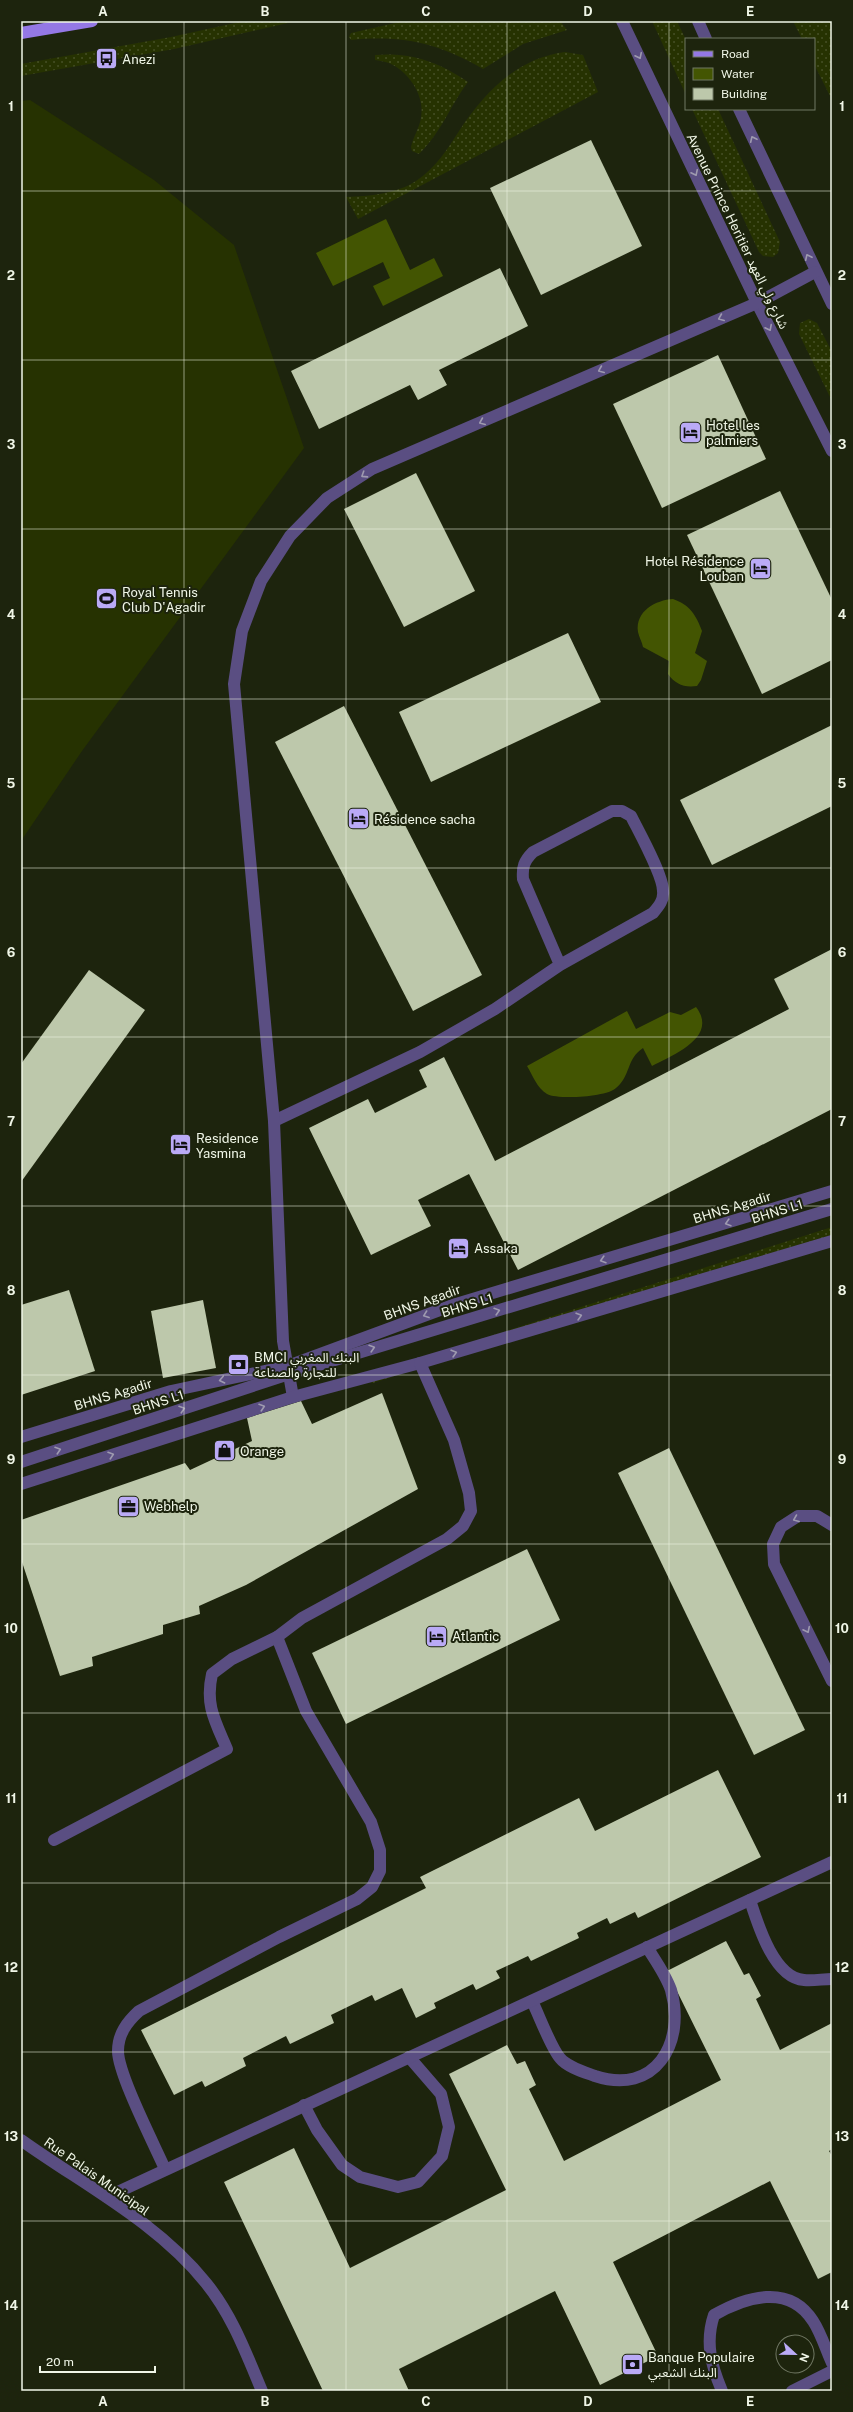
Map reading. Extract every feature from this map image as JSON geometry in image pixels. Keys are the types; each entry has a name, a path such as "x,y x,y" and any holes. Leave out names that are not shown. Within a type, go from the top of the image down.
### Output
{"main road":[{"path":"21,33 92,21"}],"street":[{"name":"Avenue Prince Heritier شارع ولي العهد","path":"622,21 757,303 832,452"},
{"path":"698,21 706,38"},
{"path":"739,110 815,272 832,304"},
{"path":"293,1397 283,1341 274,1121 234,684 242,631 261,581 290,536 327,498 372,469 757,303 815,272"},
{"path":"274,1121 420,1052 495,1009 560,965 653,913 661,903 663,891 660,879 631,816 622,811 612,811 533,852 526,859 522,868 523,879 560,965"},
{"name":"BHNS Agadir","path":"21,1437 170,1391 288,1370 456,1304 832,1191"},
{"name":"BHNS L1","path":"21,1462 288,1370 832,1209"},
{"path":"21,1484 293,1397 420,1363 832,1241"},
{"path":"54,1840 227,1749 210,1710 208,1691 212,1674 232,1659 277,1637 302,1618 448,1539 463,1526 471,1511 470,1494 454,1440 420,1363"},
{"path":"832,1525 817,1516 798,1516 781,1526 773,1544 774,1564 832,1681"},
{"path":"165,2169 122,2070 118,2052 121,2035 129,2021 153,2004 279,1937 357,1899 372,1887 380,1871 380,1850 371,1822 306,1710 277,1637"},
{"path":"107,2197 832,1862"},
{"path":"750,1900 757,1923 767,1944 785,1973 803,1980 832,1979"},
{"path":"532,2001 560,2059 581,2071 607,2080 632,2081 656,2068 673,2040 676,2013 670,1988 647,1947"},
{"path":"304,2105 317,2130 342,2165 360,2177 398,2187 418,2182 442,2156 448,2127 441,2094 409,2057"},
{"name":"Rue Palais Municipal","path":"21,2140 107,2197 166,2242 206,2283 236,2329 262,2391"},
{"path":"722,2391 714,2371 709,2349 709,2331 714,2315 735,2303 769,2295 795,2303 813,2320 832,2363"},
{"path":"792,2391 832,2371"}],"shaded area":[{"path":"244,21 297,21 174,49 21,76 21,64 171,37"},
{"path":"404,21 560,21 567,30 523,44 483,69 451,53 420,43 387,39 351,40 349,37 351,33"},
{"path":"652,21 677,21 685,38 685,93"},
{"path":"793,21 832,21 832,100 815,66 815,38 802,38"},
{"path":"565,52 583,55 598,92 358,219 346,197 391,192 416,181 436,164 471,114 492,89 505,78 532,61 548,55"},
{"path":"375,55 401,55 424,60 446,69 468,82 427,146 419,154 412,151 411,147 421,118 422,110 419,95 411,81 400,69 391,64 375,60"},
{"name":"Royal Tennis Club D'Agadir","path":"30,100 154,180 234,245 304,448 82,751 21,841 21,101"},
{"path":"692,110 718,110 780,242 778,253 773,257 763,256 759,252"},
{"path":"809,319 817,323 832,352 832,401 799,334 800,323"},
{"path":"832,1227 832,1236 373,1383 370,1382 371,1374"}],"water":[{"path":"386,219 410,270 434,258 443,276 383,306 373,286 390,278 383,262 333,286 316,253"},
{"path":"673,599 684,604 692,611 702,631 695,653 707,661 701,680 697,686 684,686 677,683 668,674 669,661 643,647 638,634 640,618 648,608 654,604"},
{"path":"696,1007 702,1018 702,1027 698,1036 690,1044 652,1066 643,1048 634,1057 621,1083 616,1088 603,1094 582,1097 561,1097 547,1094 540,1088 527,1066 627,1011 636,1029 670,1012 681,1015"}],"building":[{"path":"591,140 642,246 541,295 490,188"},
{"path":"500,268 528,326 439,370 447,385 418,400 410,385 319,429 291,371"},
{"name":"Hotel les palmiers","path":"718,355 766,459 662,508 613,404"},
{"path":"416,473 475,591 404,627 344,509"},
{"name":"Hotel Résidence Louban","path":"780,491 832,600 832,660 762,694 687,535"},
{"path":"568,633 601,702 431,782 399,712"},
{"name":"Résidence sacha","path":"344,706 482,975 413,1011 275,742"},
{"path":"832,725 832,806 712,865 680,800"},
{"path":"832,949 832,1109 518,1270 469,1174 418,1200 431,1226 371,1255 309,1128 368,1099 375,1113 427,1087 419,1070 444,1057 495,1161 789,1009 774,979"},
{"path":"89,970 145,1010 21,1182 21,1064"},
{"path":"69,1290 95,1371 21,1395 21,1305"},
{"path":"203,1300 216,1368 163,1378 151,1311"},
{"path":"382,1393 418,1489 246,1585 199,1606 200,1614 163,1625 163,1634 92,1657 93,1666 60,1676 21,1559 21,1520 185,1463 190,1470 252,1441 247,1418 301,1401 312,1424"},
{"path":"669,1448 805,1730 754,1755 618,1473"},
{"name":"Atlantic","path":"527,1549 560,1620 346,1724 312,1653"},
{"path":"718,1770 761,1857 638,1918 635,1912 610,1924 607,1918 577,1933 579,1938 531,1961 528,1956 496,1971 500,1978 476,1990 473,1984 434,2003 436,2008 416,2018 402,1988 375,2001 372,1995 331,2015 334,2023 290,2044 286,2036 243,2058 246,2066 205,2087 202,2081 174,2095 141,2030 426,1888 420,1877 579,1798 595,1831"},
{"path":"726,1941 744,1975 749,1973 761,1996 756,1999 780,2050 832,2023 832,2149 829,2151 832,2156 832,2272 818,2279 770,2181 613,2262 658,2356 600,2385 555,2291 399,2369 409,2391 323,2391 224,2182 294,2148 350,2268 506,2190 449,2074 507,2045 517,2064 525,2061 536,2085 529,2089 564,2161 721,2080 667,1971"}],"place":[{"name":"Anezi","path":"106,59"},
{"name":"Hotel les palmiers","path":"690,432"},
{"name":"Hotel Résidence Louban","path":"760,568"},
{"name":"Royal Tennis Club D'Agadir","path":"107,599"},
{"name":"Résidence sacha","path":"358,819"},
{"name":"Residence Yasmina","path":"181,1145"},
{"name":"Assaka","path":"459,1248"},
{"name":"BMCI البنك المغربي للتجارة والصناعة","path":"238,1364"},
{"name":"Orange","path":"224,1451"},
{"name":"Webhelp","path":"129,1506"},
{"name":"Atlantic","path":"436,1636"},
{"name":"Banque Populaire البنك الشعبي","path":"633,2364"}]}
